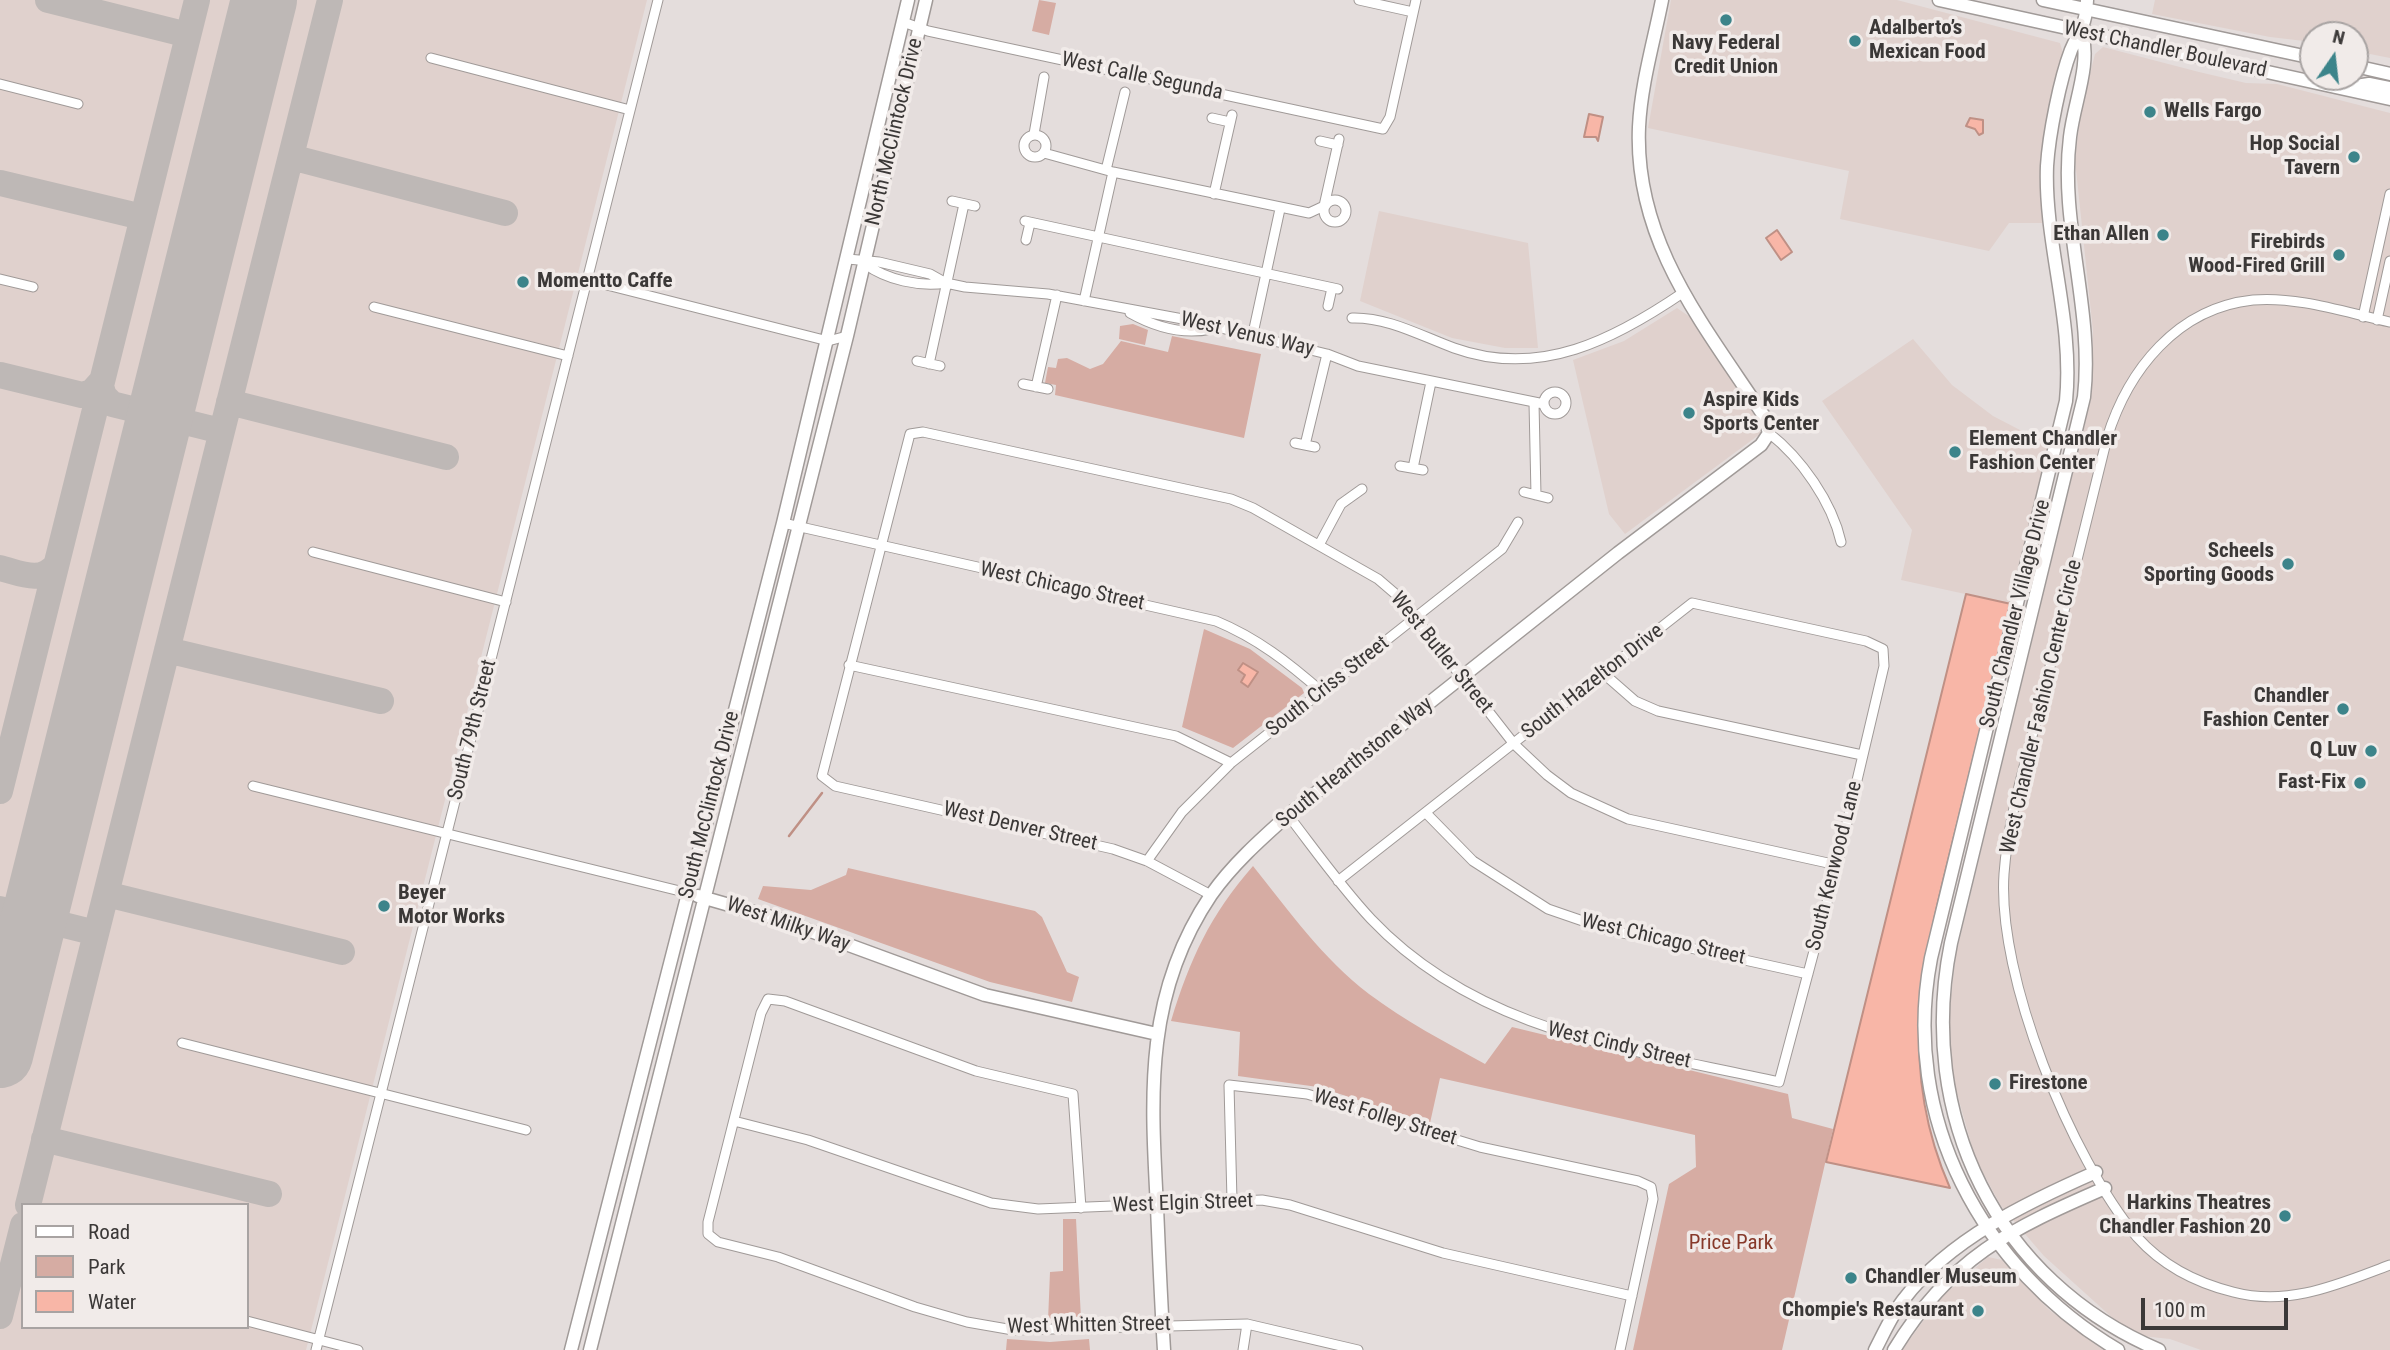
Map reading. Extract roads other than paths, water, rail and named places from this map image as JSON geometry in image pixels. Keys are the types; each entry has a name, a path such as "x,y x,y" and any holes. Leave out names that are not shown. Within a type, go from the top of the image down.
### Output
{"street":[{"name":"South 79th Street","path":"318,1345 657,0"},
{"name":"North McClintock Drive","path":"848,260 908,0"},
{"name":"North McClintock Drive","path":"865,263 926,0"},
{"path":"1359,0 1413,12 1416,0"},
{"path":"1662,0 1640,115 1640,171 1655,237 1684,292 1765,416 1769,433 1788,448 1835,518 1841,542"},
{"name":"West Chandler Boulevard","path":"1940,0 2299,80"},
{"name":"West Chandler Boulevard","path":"2043,0 2087,5 2299,55"},
{"path":"2082,32 2087,5"},
{"name":"West Calle Segunda","path":"903,22 919,29 1383,129 1390,117 1413,12"},
{"name":"South Chandler Village Drive","path":"2082,32 2087,52 2069,149 2071,206 2087,348 2084,397 1951,943 1942,1010 1946,1081 1956,1125 1978,1181 2005,1226 2038,1266 2074,1301 2117,1329 2159,1350"},
{"name":"South Chandler Village Drive","path":"2082,32 2071,49 2048,152 2048,190 2067,356 2066,401 1935,945 1926,993 1926,1049 1937,1118 1952,1163 1991,1235 2044,1296 2074,1321 2118,1350"},
{"path":"432,58 630,110"},
{"path":"2369,69 2390,74"},
{"path":"1044,77 1034,134 1024,140 1024,151 1034,158 1044,153 1110,171 1310,214 1324,206 1339,142 1320,141"},
{"path":"0,84 78,104"},
{"path":"2369,84 2390,88"},
{"name":"West Chandler Boulevard","path":"2352,91 2390,99"},
{"path":"848,260 879,262 920,272 946,283 985,290 1057,295 1084,301 1125,92"},
{"path":"1212,118 1231,119 1214,194"},
{"path":"1034,134 1044,139 1044,153"},
{"path":"2048,152 2069,149"},
{"path":"2363,317 2390,194"},
{"path":"952,201 975,206"},
{"path":"929,364 964,204"},
{"path":"1252,338 1280,209"},
{"path":"1026,240 1027,222 1335,289 1328,306"},
{"name":"South McClintock Drive","path":"571,1350 848,260"},
{"path":"2377,320 2390,261"},
{"path":"865,263 878,273 928,286 946,283"},
{"name":"South McClintock Drive","path":"590,1350 865,263"},
{"path":"918,283 920,272"},
{"path":"0,279 33,287"},
{"path":"587,280 828,341 834,342 847,336"},
{"path":"1352,318 1381,320 1467,352 1520,358 1566,352 1605,341 1632,327 1684,292"},
{"path":"1036,387 1057,295"},
{"name":"West Chandler Fashion Center Circle","path":"2390,322 2296,303 2253,300 2208,313 2152,351 2130,381 2114,414 2011,823 2003,909 2006,937 2025,1013 2067,1118 2105,1188 2138,1238 2162,1260 2181,1272 2235,1293 2270,1297 2308,1293 2341,1285 2390,1265"},
{"name":"West Venus Way","path":"1084,301 1122,309 1147,323 1178,330 1212,329 1327,354 1358,366 1539,404 1536,495"},
{"path":"374,307 568,356"},
{"path":"1305,445 1327,354"},
{"path":"917,361 940,366"},
{"path":"1401,466 1418,469 1431,382"},
{"path":"1023,384 1048,390"},
{"name":"West Butler Street","path":"879,547 910,434 923,432 1231,499 1253,508 1378,579 1399,597 1514,744 1547,775 1610,813 1837,865"},
{"name":"South Hearthstone Way","path":"1164,1350 1151,1104 1157,1034 1164,1001 1180,956 1211,895 1253,846 1288,815 1462,676 1761,445 1769,433"},
{"path":"1319,545 1341,504 1362,489"},
{"path":"1524,492 1548,498"},
{"name":"South Criss Street","path":"1146,861 1182,812 1231,763 1502,549 1517,522"},
{"name":"West Chicago Street","path":"783,523 879,547 1216,621 1245,633 1279,655 1322,692"},
{"path":"879,547 849,665 1176,736 1231,763"},
{"path":"313,552 506,602"},
{"name":"South Hazelton Drive","path":"1338,881 1692,603 1866,641 1883,649"},
{"name":"South Kenwood Lane","path":"1779,1082 1837,865 1884,666 1883,649"},
{"name":"West Denver Street","path":"849,665 822,776 835,786 1080,839 1146,861 1211,895"},
{"path":"1604,673 1635,701 1658,711 1862,755"},
{"name":"West Milky Way","path":"253,786 705,897 768,916 985,995 1157,1034"},
{"name":"West Chicago Street","path":"1426,813 1473,861 1548,909 1609,930 1808,974"},
{"name":"West Cindy Street","path":"1288,815 1371,920 1421,961 1482,1001 1524,1021 1585,1041 1779,1082"},
{"path":"734,1121 761,1013 768,999 785,1001 976,1071 1073,1094 1081,1208"},
{"path":"183,1043 526,1130"},
{"name":"West Folley Street","path":"1232,1200 1229,1085 1307,1094 1480,1147 1638,1181 1651,1187 1653,1199 1632,1296"},
{"name":"West Elgin Street","path":"734,1121 808,1140 991,1203 1038,1209 1262,1200 1290,1205 1443,1253 1632,1296"},
{"name":"West Whitten Street","path":"734,1121 708,1234 718,1242 778,1257 967,1322 1013,1330 1247,1324 1358,1350"},
{"path":"1875,1350 1903,1300 1920,1280 2096,1172"},
{"path":"2005,1226 2105,1188"},
{"path":"1894,1350 1921,1309 1991,1235"},
{"path":"1620,1350 1632,1296"},
{"path":"248,1321 318,1345 358,1350"},
{"path":"1243,1350 1247,1324"}],"water":[{"path":"1589,114 1603,117 1598,141 1596,137 1584,137"},
{"path":"1970,118 1983,120 1983,133 1979,135 1975,129 1966,126"},
{"path":"1777,230 1792,252 1781,260 1766,238"},
{"path":"1966,594 2011,604 1935,914 1921,1004 1919,1049 1923,1094 1933,1140 1950,1188 1826,1162"},
{"path":"1243,663 1258,672 1248,687 1241,682 1245,675 1238,670"}],"waterway":[{"path":"789,836 822,793"}],"place":[{"name":"Navy Federal Credit Union","path":"1726,20"},
{"name":"Adalberto’s Mexican Food","path":"1855,41"},
{"name":"Wells Fargo","path":"2150,112"},
{"name":"Hop Social Tavern","path":"2354,157"},
{"name":"Ethan Allen","path":"2163,235"},
{"name":"Firebirds Wood-Fired Grill","path":"2339,255"},
{"name":"Momentto Caffe","path":"523,282"},
{"name":"Aspire Kids Sports Center","path":"1689,413"},
{"name":"Element Chandler Fashion Center","path":"1955,452"},
{"name":"Scheels Sporting Goods","path":"2288,564"},
{"name":"Chandler Fashion Center","path":"2343,709"},
{"name":"Q Luv","path":"2371,751"},
{"name":"Fast-Fix","path":"2360,783"},
{"name":"Beyer Motor Works","path":"384,906"},
{"name":"Firestone","path":"1995,1084"},
{"name":"Harkins Theatres Chandler Fashion 20","path":"2285,1216"},
{"name":"Chandler Museum","path":"1851,1278"},
{"name":"Chompie's Restaurant","path":"1978,1311"}],"park label":[{"name":"Price Park","path":"1731,1244"}]}
